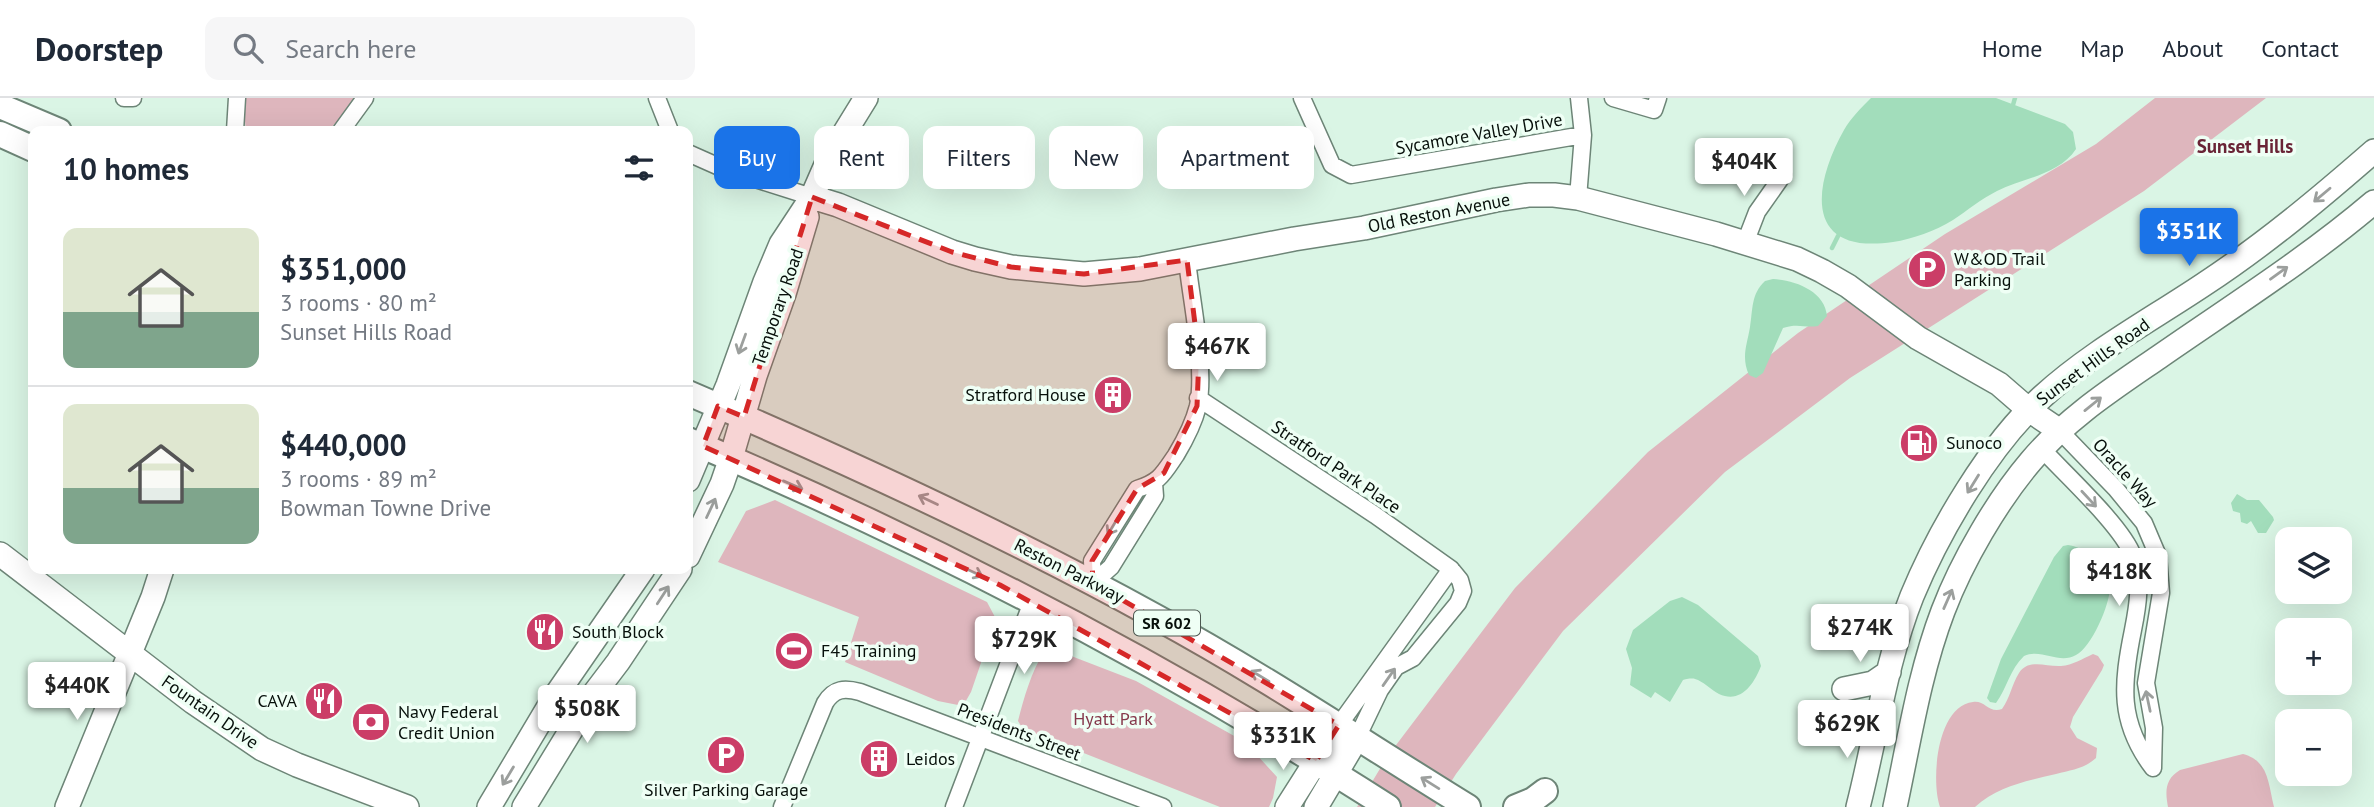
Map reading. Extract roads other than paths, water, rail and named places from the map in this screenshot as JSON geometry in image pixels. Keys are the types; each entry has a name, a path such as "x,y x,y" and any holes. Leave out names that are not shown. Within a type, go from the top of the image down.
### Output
{"main road":[{"path":"0,106 47,126"},
{"path":"0,134 28,147"},
{"name":"Reston Parkway","path":"693,395 825,452 1093,583 1224,655 1464,805"},
{"name":"SR 602","path":"695,443 810,493 1032,602 1178,680 1382,803"},
{"path":"1516,807 1534,800 1545,791 1541,807"}],"street":[{"path":"124,98 133,98"},
{"path":"235,126 237,98"},
{"path":"345,126 365,98"},
{"path":"657,98 668,126"},
{"name":"Temporary Road","path":"693,545 731,458 812,197 829,158 866,98"},
{"name":"Sycamore Valley Drive","path":"1302,98 1332,165 1351,175 1583,135"},
{"name":"Sycamore Valley Drive","path":"1578,198 1583,135 1579,98"},
{"path":"1613,98 1654,110 1658,98"},
{"name":"Sunset Hills Road","path":"1858,807 1905,614 1940,538 1997,448 2049,391 2110,346 2266,241 2374,151"},
{"path":"693,155 724,169 812,197"},
{"path":"1745,243 1757,212 1783,176"},
{"name":"Old Reston Avenue","path":"812,197 952,252 1011,267 1084,274 1140,270 1507,198 1554,195 1578,198 1797,259 1848,286 1918,338 1999,384 2029,410 2060,431"},
{"name":"Temporary Road","path":"695,443 718,406 776,257 812,197"},
{"name":"Sunset Hills Road","path":"1895,807 1925,667 1944,608 1992,517 2018,479 2060,431 2101,397 2266,283 2374,202"},
{"path":"1093,583 1111,567 1155,496 1154,483 1184,443 1198,398 1199,356 1187,260"},
{"name":"Stratford Park Place","path":"1198,398 1375,515 1451,569"},
{"path":"2029,410 2042,449"},
{"name":"Oracle Way","path":"2042,449 2113,525 2133,554 2137,568 2138,597 2124,692 2132,735 2153,768 2154,728 2146,683 2161,593 2158,556 2144,523 2116,489 2060,431"},
{"name":"Fountain Drive","path":"0,554 224,725 262,750 407,807"},
{"path":"1287,807 1326,767 1348,731 1451,569 1460,580 1462,591 1458,603 1413,658 1396,667 1348,731"},
{"path":"67,807 160,574"},
{"path":"489,807 554,698 640,574"},
{"path":"524,807 590,699 677,574"},
{"path":"954,807 1032,602"},
{"path":"1877,722 1844,689 1873,684 1889,672"},
{"name":"Presidents Street","path":"782,807 828,698 842,689 860,692 1163,807"},
{"path":"1317,807 1326,767"}],"waterway":[{"path":"2013,105 2015,98"},
{"path":"1832,248 1838,236"}],"place":[{"name":"W&OD Trail Parking","path":"1927,269"},
{"name":"Stratford House","path":"1113,395"},
{"name":"Sunoco","path":"1919,443"},
{"name":"South Block","path":"545,632"},
{"name":"F45 Training","path":"794,651"},
{"name":"CAVA","path":"324,701"},
{"name":"Navy Federal Credit Union","path":"371,722"},
{"name":"Silver Parking Garage","path":"726,755"},
{"name":"Leidos","path":"879,759"}],"district":[{"name":"Sunset Hills","path":"2245,146"}],"park label":[{"name":"Hyatt Park","path":"1113,719"}]}
